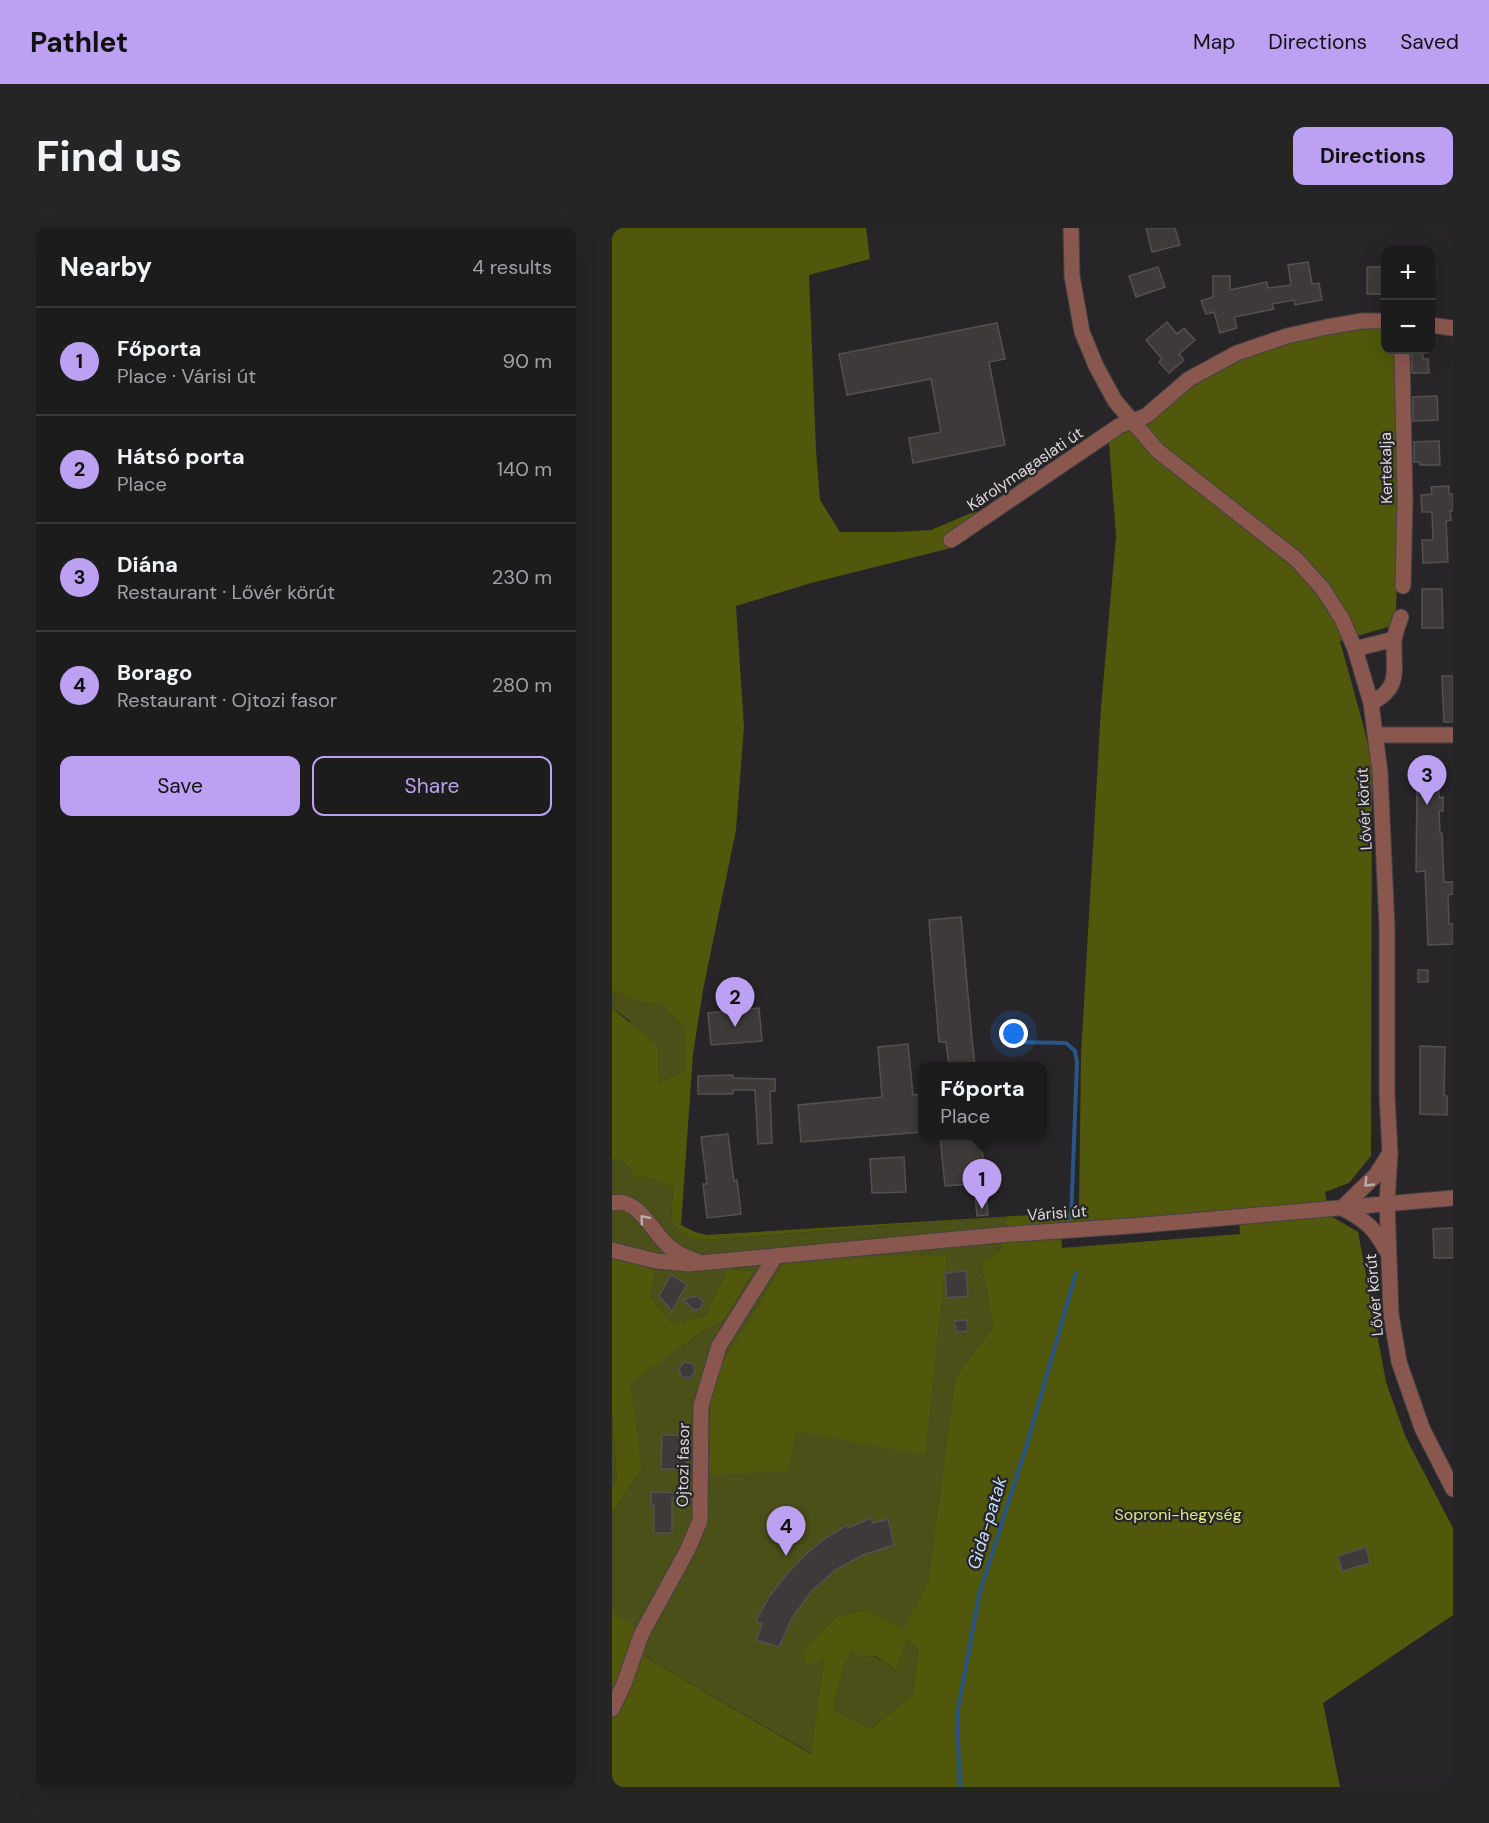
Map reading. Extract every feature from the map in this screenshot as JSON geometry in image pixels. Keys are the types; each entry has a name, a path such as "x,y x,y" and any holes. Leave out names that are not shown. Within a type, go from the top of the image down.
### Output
{"street":[{"name":"Lővér körút","path":"1071,228 1072,276 1082,332 1125,424 1296,559 1323,589 1342,619 1355,649 1371,703 1377,735 1380,772 1387,927 1387,1095 1390,1153 1387,1203 1391,1314 1399,1362 1422,1428 1453,1489"},
{"name":"Károlymagaslati út","path":"951,540 1125,424 1146,416 1189,379 1238,353 1287,336 1327,327 1362,321 1381,321"},
{"path":"1435,326 1453,328"},
{"name":"Kertekalja","path":"1402,354 1405,502 1403,586"},
{"path":"1371,703 1385,695 1392,685 1395,664 1394,639 1401,617"},
{"path":"1355,649 1394,639"},
{"path":"1377,735 1453,735"},
{"path":"1388,1253 1377,1233 1364,1219 1342,1208 1376,1175 1390,1153"},
{"name":"Várisi út","path":"612,1250 666,1262 703,1263 1000,1235 1453,1198"},
{"name":"Várisi út","path":"612,1203 620,1202 631,1205 670,1248 703,1263"},
{"name":"Ojtozi fasor","path":"612,1709 624,1684 641,1635 687,1551 700,1521 701,1406 719,1346 775,1257"}],"green space":[{"name":"Soproni-hegység","path":"612,228 866,228 870,259 809,275 820,500 840,532 931,530 976,511 983,522 1223,362 1317,334 1381,325 1381,354 1396,354 1398,570 1395,625 1340,641 1372,762 1371,1156 1349,1183 1325,1192 1329,1215 1358,1232 1386,1382 1406,1438 1453,1528 1453,1615 1323,1703 1340,1787 612,1787 612,1612 634,1626 632,1649 811,1754 824,1660 808,1664 803,1651 837,1616 864,1610 904,1629 928,1581 955,1378 993,1327 981,1262 1000,1251 1007,1217 704,1240 689,1237 671,1223 673,1188 646,1177 636,1179 623,1160 612,1159 612,1008 657,1045 659,1082 686,1070 686,1030 664,1006 639,1002 612,991","holes":["1109,443 1116,536 1101,708 1081,1054 1079,1212 707,1235 681,1225 693,1054 703,990 736,830 744,727 736,606 811,583 951,548","1239,1220 1240,1234 1062,1248 1061,1235","908,1639 918,1649 913,1694 871,1729 833,1709 845,1664 852,1651 862,1657 875,1656 896,1670"]},
{"path":"612,991 639,1002 664,1006 686,1030 686,1070 659,1082 629,1020 612,1008"},
{"path":"612,1159 623,1159 636,1179 646,1177 673,1188 671,1223 704,1240 1007,1217 1000,1251 981,1262 993,1327 955,1378 928,1581 904,1630 864,1610 837,1616 824,1659 812,1754 632,1649 633,1626 612,1612 612,1513 642,1468 629,1383 705,1330 723,1322 754,1271 727,1269 705,1316 672,1323 650,1297 656,1268 612,1258"},
{"path":"946,1255 925,1455 796,1431 788,1471 709,1474 711,1406 722,1362 784,1263 888,1256"},
{"path":"612,1258 656,1268 650,1297 672,1323 705,1316 727,1269 754,1271 723,1322 705,1330 630,1383 642,1468 612,1513 612,1487 617,1480 612,1415"},
{"path":"612,1415 617,1480 612,1487"},
{"path":"908,1639 918,1649 913,1694 871,1729 833,1709 845,1664 852,1650 862,1657 874,1656 896,1670"}],"building":[{"path":"1146,228 1175,228 1180,245 1152,252"},
{"path":"1308,262 1312,284 1319,283 1322,300 1295,305 1294,300 1272,304 1274,309 1234,317 1237,328 1220,333 1214,312 1206,314 1201,301 1213,297 1213,276 1230,276 1230,290 1267,282 1268,288 1291,285 1288,265"},
{"path":"1158,267 1165,287 1136,297 1129,276"},
{"path":"1367,267 1381,267 1381,294 1367,294"},
{"path":"1167,322 1177,334 1184,328 1195,340 1179,354 1184,360 1169,373 1159,362 1162,359 1146,340"},
{"path":"997,323 1005,359 989,362 1005,445 913,463 909,438 941,432 931,379 847,395 839,354"},
{"path":"1412,354 1422,354 1423,359 1428,359 1429,373 1412,373"},
{"path":"1437,396 1438,420 1413,421 1413,397"},
{"path":"1439,441 1440,465 1420,465 1420,462 1414,462 1414,442"},
{"path":"1449,486 1449,494 1453,494 1453,511 1450,511 1451,520 1446,521 1448,562 1423,563 1422,540 1433,540 1432,512 1422,512 1421,495 1432,494 1431,487"},
{"path":"1422,589 1442,589 1443,628 1422,628"},
{"path":"1442,676 1453,676 1453,722 1444,722"},
{"path":"1417,788 1439,788 1439,798 1443,797 1443,811 1439,811 1440,833 1442,833 1444,882 1453,882 1453,894 1448,895 1449,924 1453,924 1453,944 1428,945 1425,871 1416,872"},
{"path":"961,917 975,1062 948,1062 946,1042 939,1042 929,920"},
{"path":"1418,970 1428,970 1428,982 1418,982"},
{"path":"759,1008 762,1041 711,1045 708,1013"},
{"path":"908,1044 913,1095 918,1094 918,1132 801,1142 798,1105 882,1097 878,1047"},
{"path":"1420,1046 1445,1047 1444,1095 1447,1096 1447,1115 1420,1114"},
{"path":"733,1075 733,1078 775,1079 775,1091 770,1091 772,1143 758,1144 755,1090 733,1090 733,1094 698,1094 698,1076"},
{"path":"728,1134 741,1214 707,1218 703,1184 707,1184 701,1137"},
{"path":"940,1140 981,1140 988,1215 977,1216 974,1184 945,1186"},
{"path":"904,1157 906,1192 872,1193 870,1159"},
{"path":"1453,1228 1453,1258 1434,1258 1433,1229"},
{"path":"966,1271 968,1296 947,1298 945,1273"},
{"path":"671,1275 687,1284 672,1311 659,1296"},
{"path":"698,1296 703,1302 700,1309 693,1310 683,1299"},
{"path":"967,1320 968,1331 956,1332 954,1321"},
{"path":"684,1362 693,1364 695,1373 690,1378 682,1377 679,1369"},
{"path":"662,1435 688,1435 687,1469 661,1469"},
{"path":"651,1492 683,1493 683,1495 672,1498 672,1533 654,1533 654,1504 651,1505"},
{"path":"871,1518 873,1523 888,1519 894,1545 863,1555 835,1570 811,1592 792,1618 779,1647 756,1640 762,1624 756,1621 769,1597 785,1576 824,1539 847,1525 848,1528"},
{"path":"1366,1547 1370,1563 1342,1571 1338,1556"}],"waterway":[{"name":"Gida-patak","path":"1010,1042 1066,1043 1075,1051 1077,1062 1071,1219"},
{"name":"Gida-patak","path":"960,1787 957,1715 979,1595 1028,1441 1076,1273"}],"place":[{"name":"Diána","path":"1427,805"},
{"name":"Hátsó porta","path":"735,1027"},
{"name":"Főporta","path":"982,1209"},
{"name":"Borago","path":"786,1556"}]}
